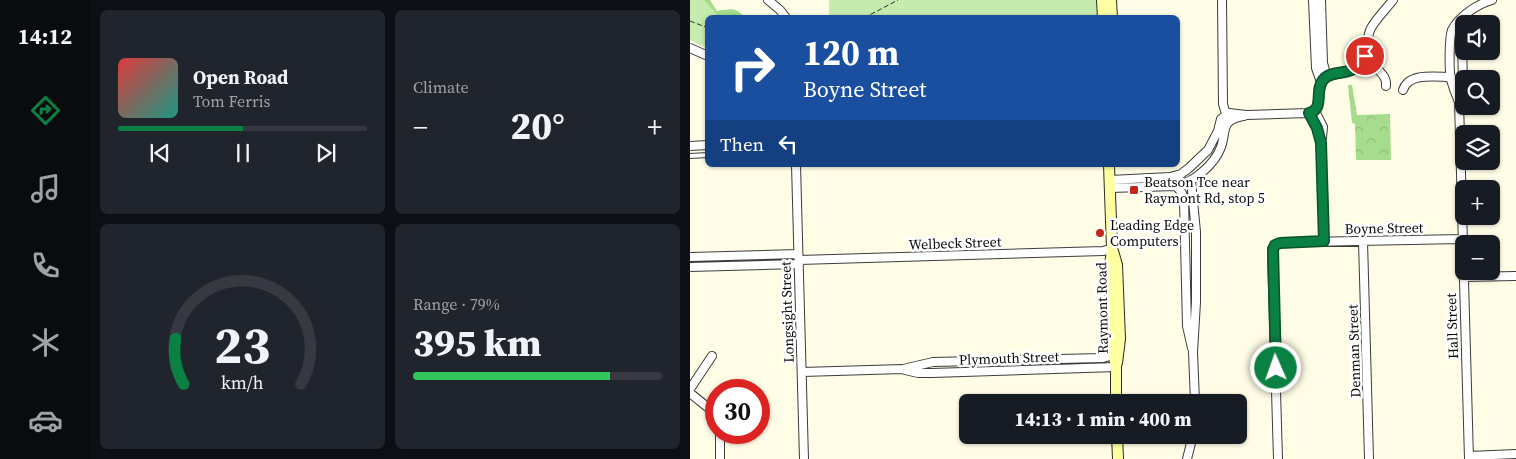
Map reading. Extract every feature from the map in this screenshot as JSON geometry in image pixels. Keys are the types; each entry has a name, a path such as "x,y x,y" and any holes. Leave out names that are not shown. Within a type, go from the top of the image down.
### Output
{"main road":[{"path":"1102,0 1103,15"},
{"path":"1111,0 1112,15"},
{"name":"Raymont Road","path":"1110,167 1112,249 1110,266 1110,339 1116,367"},
{"name":"Raymont Road","path":"1112,249 1117,265 1120,339 1116,367 1116,394"},
{"path":"1117,444 1118,459"}],"street":[{"path":"768,0 784,15"},
{"path":"1150,182 1176,186 1191,180 1207,167 1223,144 1227,118 1223,104 1222,0"},
{"path":"1313,0 1316,68 1324,80"},
{"path":"1110,184 1150,182 1175,176 1189,168 1208,150 1218,131 1221,119 1246,115 1312,112 1318,105 1319,91 1324,80 1321,0"},
{"path":"1324,80 1359,66 1365,56 1368,36 1375,22 1393,0"},
{"name":"Hall Street","path":"1455,90 1451,77 1450,39 1453,28 1463,16 1492,0"},
{"path":"1368,36 1372,44 1375,64 1384,76 1386,86"},
{"path":"690,48 705,55"},
{"path":"1403,90 1413,78 1451,77"},
{"path":"1312,112 1323,129 1321,143 1324,241"},
{"name":"Hall Street","path":"1459,115 1462,235"},
{"path":"690,146 705,145"},
{"name":"Longsight Street","path":"796,167 804,459"},
{"path":"1191,180 1195,224 1196,302 1193,352 1195,394"},
{"path":"1176,186 1182,193 1184,202 1187,326 1193,352"},
{"path":"1184,202 1194,200"},
{"name":"Boyne Street","path":"1278,459 1272,254 1276,244 1324,241 1455,239"},
{"name":"Denman Street","path":"1363,241 1369,459"},
{"name":"Welbeck Street","path":"690,257 799,259 1112,249"},
{"name":"Welbeck Street","path":"690,267 799,259"},
{"path":"1500,276 1516,276"},
{"name":"Hall Street","path":"1464,280 1469,457"},
{"name":"Plymouth Street","path":"802,372 903,369 930,362 1103,358 1113,355"},
{"path":"705,404 690,391 712,356"},
{"name":"Plymouth Street","path":"903,369 918,373 932,373 1116,367"},
{"path":"720,444 720,459"},
{"path":"1187,459 1191,444"},
{"path":"1469,457 1516,454"}],"lane":[{"path":"690,156 705,156"}],"path":[{"path":"870,15 898,0"},
{"path":"690,21 705,27"}],"green space":[{"path":"690,0 710,0 717,11 729,9 735,10 742,15 705,15"},
{"path":"690,0 704,0 717,15 705,15 705,47 690,40"},
{"path":"829,0 1098,0 1099,15 829,15"},
{"path":"1348,85 1352,85 1357,115 1390,114 1391,160 1356,160 1355,124 1352,123"}],"place":[{"name":"Beatson Tce near Raymont Rd, stop 5","path":"1134,190"},
{"name":"Leading Edge Computers","path":"1100,233"}],"route":[{"path":"1276,368 1273,249 1275,245 1280,243 1324,241 1321,143 1317,128 1309,113 1315,111 1318,107 1320,85 1323,80 1328,76 1354,69 1359,66 1365,56"}]}
